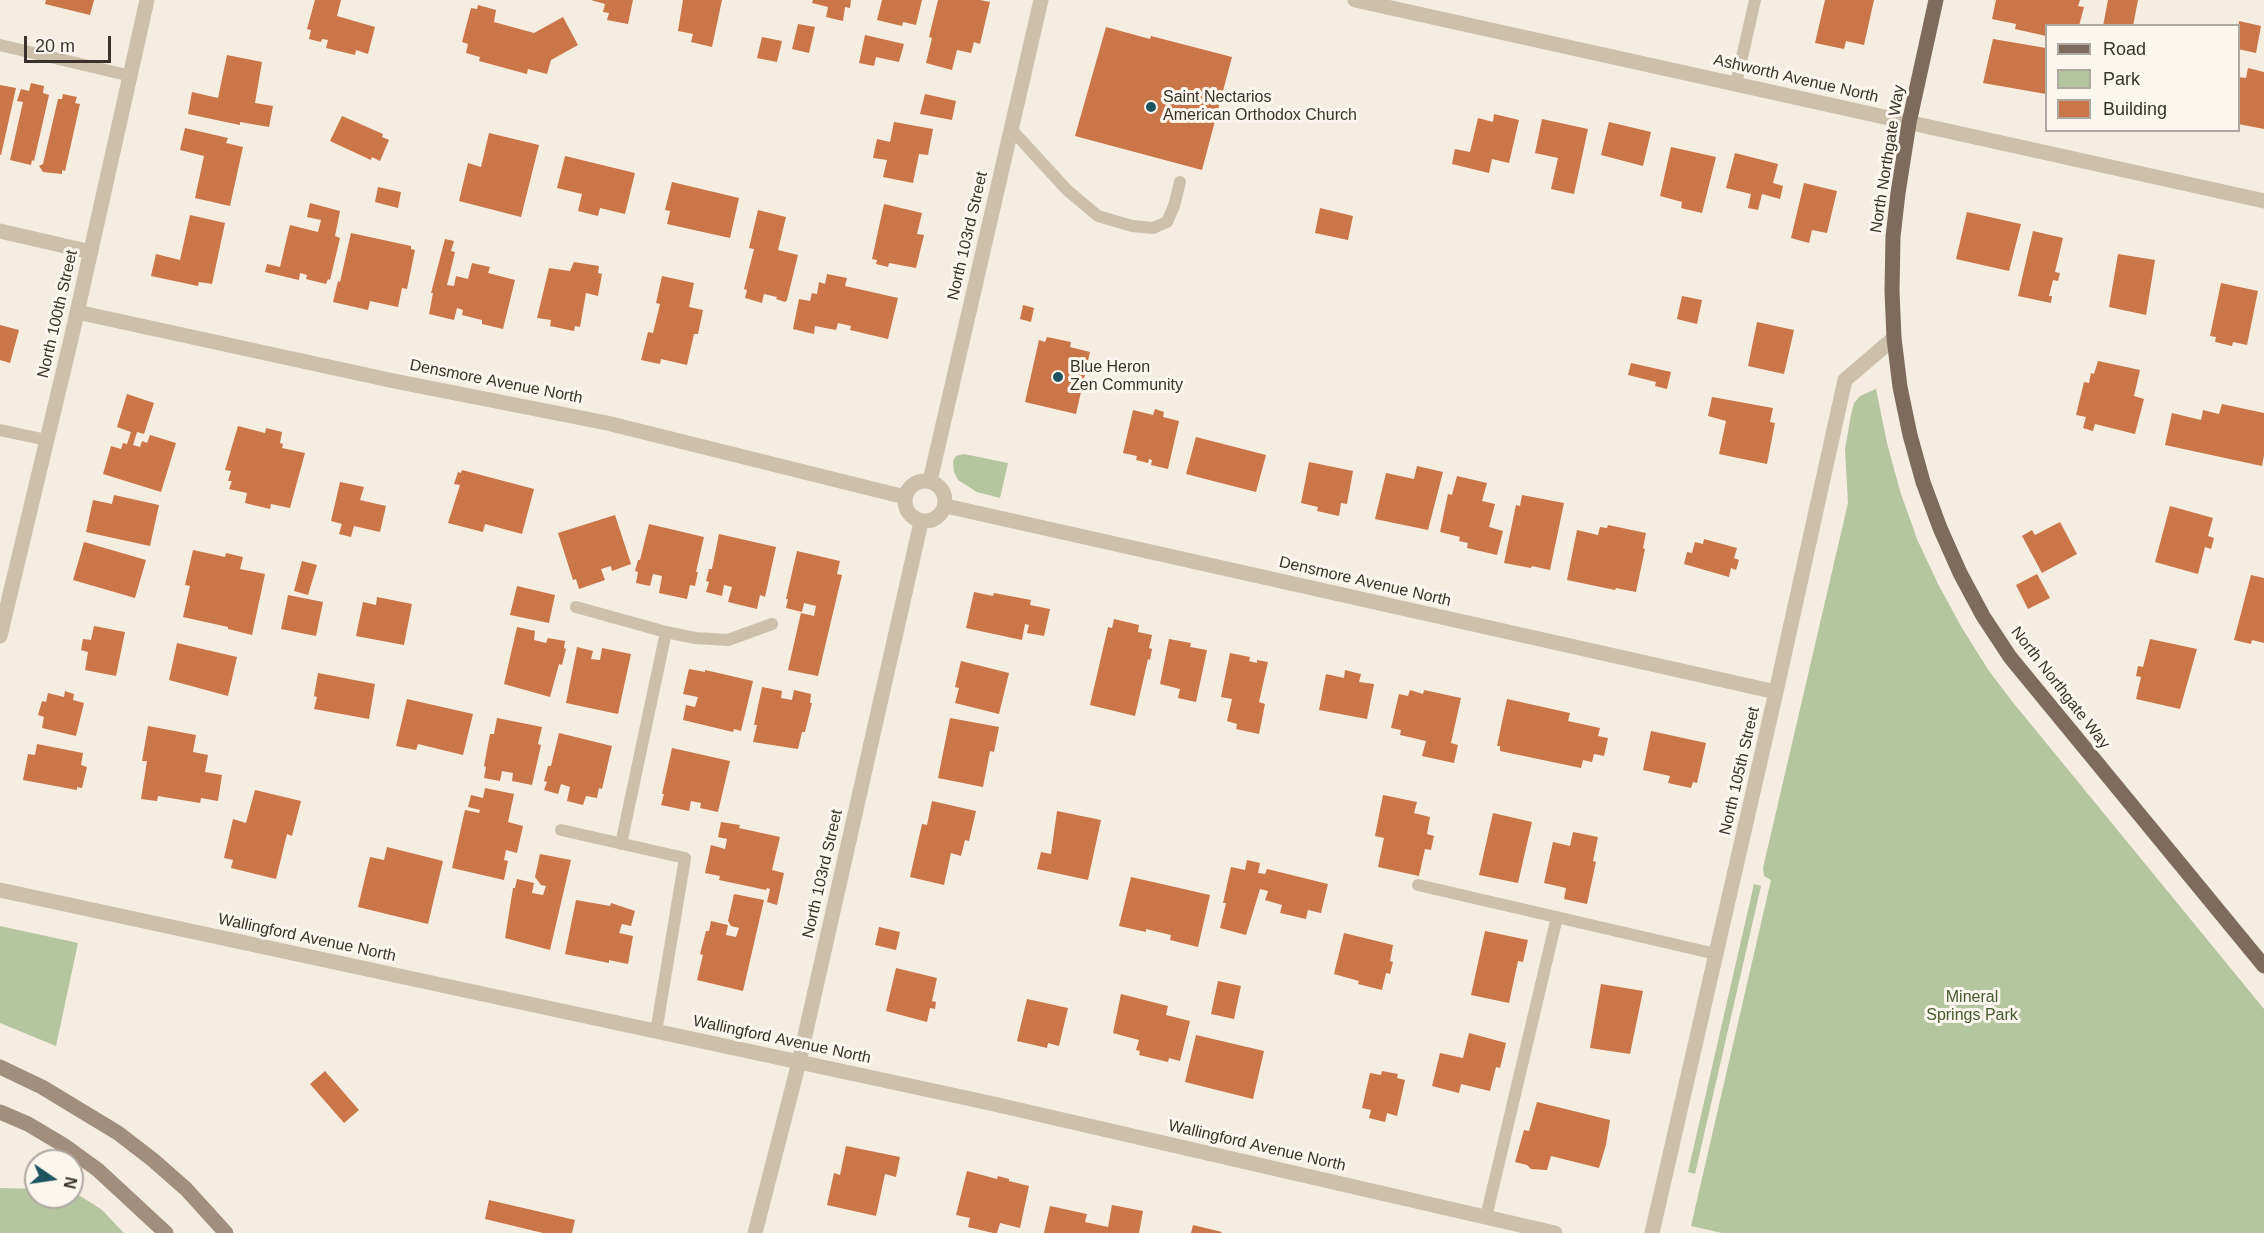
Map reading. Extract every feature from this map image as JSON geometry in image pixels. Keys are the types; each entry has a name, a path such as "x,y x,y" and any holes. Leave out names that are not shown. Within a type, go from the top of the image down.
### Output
{"main road":[{"name":"North Northgate Way","path":"1936,0 1909,123 1893,237 1894,338 1900,387 1923,482 1960,573 1983,616 2010,657 2264,966"}],"street":[{"name":"North 100th Street","path":"0,636 5,594 47,440 147,0"},
{"name":"North 103rd Street","path":"930,481 1041,0"},
{"name":"Ashworth Avenue North","path":"1355,0 2264,201"},
{"path":"0,231 91,252"},
{"name":"Densmore Avenue North","path":"77,312 394,381 607,423 905,497"},
{"name":"North 105th Street","path":"1652,1233 1845,380 1894,338"},
{"path":"920,481 930,481 940,486 945,495 946,506 941,515 932,521 921,522 911,517 906,507 905,497 910,487 920,481"},
{"name":"Densmore Avenue North","path":"946,506 1776,692"},
{"name":"North 103rd Street","path":"755,1233 799,1062 921,522"},
{"name":"Wallingford Avenue North","path":"0,890 995,1104 1555,1233"},
{"path":"0,1067 42,1087 118,1133 186,1190 226,1233"},
{"path":"0,1112 56,1141 98,1170 166,1233"}],"lane":[{"path":"1736,84 1755,0"},
{"path":"0,45 131,76"},
{"path":"1011,129 1067,190 1098,216 1132,226 1153,228 1167,222 1180,182"},
{"path":"0,430 47,440"},
{"path":"576,607 695,638 728,640 772,624"},
{"path":"621,844 666,632"},
{"path":"561,830 685,858 656,1032"},
{"path":"1418,885 1716,954"},
{"path":"1486,1217 1557,917"}],"green space":[{"name":"Mineral Springs Park","path":"1876,389 1900,491 1917,539 1962,628 1989,671 2011,700 2264,1009 2264,1233 1722,1233 1691,1226 1771,880 1764,876 1763,868 1848,503 1845,449 1851,415 1854,403 1860,396"},
{"path":"964,454 1008,463 1000,498 977,492 958,480 954,472 953,461 956,456"},
{"path":"1754,884 1761,886 1695,1174 1688,1172"},
{"path":"0,926 78,943 56,1046 0,1023"},
{"path":"0,1188 24,1189 24,1209 84,1209 84,1198 101,1209 124,1233 0,1233"}],"building":[{"path":"46,0 94,0 90,15 45,4"},
{"path":"315,0 341,0 337,16 375,27 368,54 356,50 355,55 326,48 328,40 322,39 321,42 309,39 311,30 307,29"},
{"path":"591,0 633,0 628,24 607,20 609,13 603,12 605,4"},
{"path":"683,0 722,0 712,47 691,42 693,34 678,31"},
{"path":"813,0 851,0 850,8 845,7 843,21 826,17 828,7 812,3"},
{"path":"882,0 922,0 916,25 903,22 902,26 877,20"},
{"path":"938,0 990,2 980,44 974,42 971,53 957,50 952,70 926,63 932,38 929,37"},
{"path":"1825,0 1874,0 1864,45 1846,41 1844,49 1815,43"},
{"path":"1996,0 2080,0 2078,6 2084,7 2080,24 2045,24 2045,36 2015,29 2016,24 1992,19"},
{"path":"2108,0 2138,0 2133,24 2103,24"},
{"path":"478,5 496,10 494,22 534,33 563,17 578,45 551,60 547,74 528,69 527,74 479,61 480,57 466,53 468,44 462,42 471,8 477,9"},
{"path":"2239,21 2261,26 2256,53 2240,49"},
{"path":"798,24 815,27 809,53 792,49"},
{"name":"Saint Nectarios American Orthodox Church","path":"1106,27 1232,57 1202,170 1075,136"},
{"path":"865,35 904,44 899,62 876,57 874,66 859,63"},
{"path":"762,37 782,41 777,62 757,58"},
{"path":"1993,39 2045,48 2045,94 1983,83"},
{"path":"227,55 262,62 255,103 273,106 269,127 240,122 240,125 188,114 192,92 218,98"},
{"path":"2248,68 2264,72 2264,129 2240,124 2240,77 2246,78"},
{"path":"31,83 44,86 43,93 49,95 34,161 32,160 31,165 10,160 23,102 17,101 21,89 29,91"},
{"path":"0,85 16,88 1,155 0,155"},
{"path":"63,94 77,97 75,103 80,104 65,171 62,170 62,174 43,172 39,166 43,164 58,99 62,99"},
{"path":"925,94 956,101 952,120 920,114"},
{"path":"1494,114 1519,120 1509,163 1492,159 1489,173 1452,164 1455,149 1470,152 1478,118 1493,122"},
{"path":"342,116 383,134 382,137 389,140 380,161 372,157 371,160 330,141"},
{"path":"1542,119 1588,129 1574,194 1551,189 1558,158 1535,153"},
{"path":"894,122 933,129 928,155 919,154 913,183 883,177 887,160 873,158 877,139 890,142"},
{"path":"1609,122 1651,132 1643,166 1601,155"},
{"path":"185,128 228,138 226,143 243,147 230,206 195,198 204,156 180,150"},
{"path":"489,133 539,145 521,217 459,201 468,163 481,167"},
{"path":"1671,147 1716,157 1702,213 1681,208 1682,202 1660,196"},
{"path":"1735,153 1778,164 1773,183 1783,186 1780,199 1762,194 1758,210 1748,208 1751,194 1726,188"},
{"path":"565,156 635,173 625,214 600,208 598,216 578,211 582,194 557,188"},
{"path":"672,182 739,198 730,238 667,224 670,211 665,210"},
{"path":"1804,183 1837,191 1827,233 1812,230 1809,243 1791,238"},
{"path":"378,187 401,192 398,208 375,202"},
{"path":"310,203 340,211 335,236 340,238 330,280 328,279 326,284 306,279 307,275 300,273 299,280 265,272 267,264 280,267 290,225 318,232 321,220 307,217"},
{"path":"884,204 922,213 917,234 924,235 916,268 889,263 888,267 876,264 877,260 872,259"},
{"path":"1320,208 1353,216 1348,240 1315,233"},
{"path":"758,210 786,217 778,250 798,255 785,302 776,299 777,297 764,294 762,303 745,298 747,290 744,289 754,249 749,248"},
{"path":"1967,212 2021,224 2009,271 1956,259"},
{"path":"190,215 225,223 212,284 199,282 198,286 151,276 156,254 180,260"},
{"path":"2033,231 2063,238 2055,272 2060,273 2058,281 2053,280 2049,296 2052,296 2051,303 2018,296"},
{"path":"351,233 411,246 411,249 415,250 407,289 402,288 398,307 370,301 368,310 333,302"},
{"path":"445,239 454,241 451,251 455,252 447,285 454,286 456,276 468,279 472,263 490,267 488,273 515,280 503,329 482,324 482,320 462,315 463,310 457,308 454,320 429,314 433,293 431,293"},
{"path":"2118,254 2155,260 2146,315 2109,307"},
{"path":"574,262 599,266 598,273 602,274 598,296 586,293 580,327 575,326 574,331 550,326 551,320 537,318 549,268 570,271"},
{"path":"827,274 847,278 845,286 898,298 888,339 850,330 851,326 838,323 836,330 815,326 814,334 793,329 799,299 810,301 812,293 817,294 819,282 825,284"},
{"path":"662,276 694,283 689,307 703,310 698,334 694,334 687,365 661,359 660,364 641,360 648,332 653,333 660,304 656,303"},
{"path":"2221,283 2258,291 2247,345 2233,342 2232,346 2215,342 2216,337 2210,336"},
{"path":"1682,296 1702,300 1697,324 1677,319"},
{"path":"1023,305 1034,308 1031,322 1020,319"},
{"path":"1757,322 1794,330 1784,374 1748,366"},
{"path":"0,325 19,330 10,363 0,360"},
{"name":"Blue Heron Zen Community","path":"1047,337 1071,342 1070,347 1090,352 1076,414 1025,402 1039,340 1045,342"},
{"path":"2098,361 2140,370 2134,396 2144,399 2135,434 2095,424 2093,431 2083,428 2086,417 2076,415 2084,382 2089,383 2091,373 2094,374"},
{"path":"1631,363 1671,372 1667,389 1655,386 1656,382 1628,375"},
{"path":"127,394 154,403 144,434 137,432 133,445 140,447 142,441 147,443 150,435 176,443 161,492 103,474 111,446 121,449 123,443 127,444 131,432 117,427"},
{"path":"1712,397 1773,408 1770,422 1775,423 1767,464 1719,454 1726,421 1708,416"},
{"path":"2222,404 2264,413 2262,466 2165,445 2172,413 2201,420 2203,410 2219,414"},
{"path":"1155,409 1164,412 1163,417 1179,421 1168,469 1151,465 1152,460 1149,459 1148,463 1136,460 1137,456 1123,453 1133,410 1153,415"},
{"path":"238,426 265,433 266,428 282,432 280,443 283,444 282,448 305,453 290,508 271,504 270,509 245,503 247,493 229,489 232,481 228,481 231,471 225,470"},
{"path":"1196,437 1266,455 1256,492 1186,474"},
{"path":"1309,462 1353,471 1347,504 1341,503 1339,516 1317,511 1318,507 1301,503"},
{"path":"1417,466 1443,472 1428,530 1375,519 1386,473 1414,479"},
{"path":"462,470 534,489 522,534 485,524 483,532 448,523 460,485 454,484 458,472 461,473"},
{"path":"1457,476 1487,483 1482,501 1495,504 1489,527 1503,531 1497,555 1467,548 1468,543 1459,541 1460,537 1440,532 1448,494 1452,495"},
{"path":"340,482 364,487 360,500 386,506 380,532 354,526 351,537 339,534 342,524 331,521"},
{"path":"114,495 159,505 150,546 86,532 93,500 112,504"},
{"path":"1522,495 1564,503 1550,570 1504,563 1516,505 1520,506"},
{"path":"2170,506 2213,518 2208,536 2214,538 2211,549 2205,547 2198,574 2155,562"},
{"path":"615,515 631,564 612,571 611,566 601,569 605,580 579,589 576,579 573,580 558,533"},
{"path":"2060,522 2077,554 2042,573 2022,536 2032,530 2035,535"},
{"path":"649,524 704,537 695,586 690,585 687,599 659,593 662,576 653,574 650,586 636,583 638,572 635,571"},
{"path":"1608,525 1646,533 1636,592 1567,580 1577,530 1598,535 1600,527 1607,528"},
{"path":"719,534 776,547 765,597 760,595 757,609 728,602 732,587 724,585 722,596 706,592 709,582 706,581 709,569 712,569"},
{"path":"1704,539 1737,548 1734,558 1739,560 1736,570 1731,568 1729,577 1684,564 1687,552 1692,553 1695,542 1703,544"},
{"path":"84,542 146,560 135,598 73,580"},
{"path":"193,550 225,557 226,553 243,557 240,569 265,574 252,635 183,617 190,586 185,585"},
{"path":"797,551 840,561 837,574 842,575 818,676 788,670 801,613 814,616 816,606 804,603 802,612 786,608"},
{"path":"302,561 317,565 308,595 294,591"},
{"path":"2037,574 2050,598 2028,609 2016,585"},
{"path":"2251,575 2264,578 2264,643 2252,640 2251,644 2234,640"},
{"path":"517,586 555,595 549,623 510,615"},
{"path":"974,592 1031,600 1030,605 1050,609 1044,636 1027,633 1029,625 1025,624 1022,640 966,628"},
{"path":"288,595 323,602 316,636 281,629"},
{"path":"377,597 412,604 404,645 356,636 363,602 376,605"},
{"path":"1114,619 1139,625 1138,632 1152,635 1149,648 1152,649 1150,660 1148,659 1135,716 1090,705 1108,627 1112,628"},
{"path":"94,626 125,632 116,676 85,670 88,652 81,650 83,639 91,640"},
{"path":"517,627 535,631 534,640 546,643 548,638 565,641 564,648 566,649 562,665 559,664 550,697 504,684"},
{"path":"1169,639 1191,643 1190,647 1207,650 1196,702 1178,698 1180,689 1160,684"},
{"path":"2150,639 2197,649 2180,709 2136,699 2141,677 2136,676 2138,666 2143,667"},
{"path":"177,643 237,657 228,696 169,680"},
{"path":"577,647 593,651 591,659 600,660 602,648 631,654 618,714 566,703"},
{"path":"1230,653 1250,657 1249,661 1257,663 1257,660 1268,662 1259,702 1265,704 1259,734 1236,729 1237,724 1227,721 1232,699 1221,697"},
{"path":"961,661 1009,673 999,714 955,703 959,688 955,687"},
{"path":"689,669 705,672 705,670 753,681 741,731 734,729 733,732 683,720 686,705 695,707 698,697 683,694"},
{"path":"1345,670 1361,674 1359,682 1374,684 1367,719 1319,710 1326,674 1344,678"},
{"path":"318,673 375,684 369,719 314,709"},
{"path":"762,687 782,691 781,698 792,700 794,690 811,694 810,703 812,703 798,749 753,742"},
{"path":"1410,690 1423,694 1424,690 1461,698 1451,743 1458,745 1454,763 1422,756 1426,741 1400,735 1401,730 1391,728 1399,694 1408,696"},
{"path":"65,691 74,694 73,700 84,703 76,736 42,728 44,717 38,715 42,701 46,702 48,693 64,697"},
{"path":"407,699 473,714 463,755 418,744 416,750 396,746"},
{"path":"1507,699 1570,713 1568,721 1600,728 1598,736 1608,738 1604,756 1594,754 1592,762 1583,760 1581,768 1500,751 1500,746 1497,746"},
{"path":"497,718 542,727 538,744 541,745 532,785 512,781 513,773 502,771 500,781 484,778 490,734 494,734"},
{"path":"950,718 999,727 994,752 990,751 983,787 938,778"},
{"path":"148,726 196,735 193,752 208,755 205,772 222,775 218,801 201,798 200,803 158,796 157,801 141,799 147,761 142,761"},
{"path":"1651,731 1706,743 1697,783 1693,782 1691,788 1668,783 1670,776 1643,770"},
{"path":"559,733 612,746 602,789 599,788 597,798 586,796 583,805 567,801 570,787 561,784 558,794 544,790 547,782 544,781 548,766 551,766"},
{"path":"37,744 83,753 81,765 87,767 82,788 77,787 77,790 23,780 28,754 35,755"},
{"path":"672,748 730,761 718,812 700,808 701,803 691,801 689,811 661,805"},
{"path":"485,788 514,794 508,822 523,826 517,853 506,850 504,860 508,861 504,880 452,868 465,810 479,813 480,810 468,807 471,795 483,798"},
{"path":"255,790 301,801 292,836 287,834 276,879 231,868 233,860 224,858 233,819 246,823"},
{"path":"1383,795 1417,802 1414,813 1430,817 1427,834 1434,836 1431,850 1425,849 1419,876 1378,867 1384,838 1375,836"},
{"path":"932,801 976,811 969,841 965,840 961,856 951,853 944,885 910,877 922,824 927,825"},
{"path":"1057,811 1101,820 1088,880 1037,869 1041,852 1051,854"},
{"path":"1493,813 1532,822 1518,883 1479,875"},
{"path":"721,822 780,837 772,870 784,873 777,905 767,902 770,889 719,880 720,876 705,873 711,845 725,849 727,839 718,837"},
{"path":"1573,832 1598,837 1593,861 1596,862 1587,904 1564,899 1566,888 1544,883 1553,842 1570,846"},
{"path":"387,847 443,861 428,924 358,907 370,857 384,860"},
{"path":"540,854 571,860 550,950 505,938 513,888 515,888 517,879 534,883 532,893 543,895 546,886 541,885 535,877"},
{"path":"1247,860 1260,863 1258,873 1265,874 1267,869 1328,884 1321,913 1308,910 1306,919 1280,913 1282,905 1265,900 1268,891 1260,889 1246,935 1220,928 1231,867 1245,870"},
{"path":"1131,877 1210,895 1198,947 1170,940 1171,935 1119,926"},
{"path":"734,894 764,900 743,991 697,980 703,955 700,954 711,921 728,925 726,935 736,937 739,928 731,926 728,921"},
{"path":"576,900 610,906 611,903 635,911 631,926 622,924 619,933 633,936 628,964 609,960 609,963 565,954"},
{"path":"879,927 900,932 896,950 875,945"},
{"path":"1485,931 1528,940 1523,962 1518,961 1509,1003 1471,995"},
{"path":"1344,933 1393,945 1390,961 1393,962 1390,974 1386,973 1382,990 1358,984 1359,981 1334,974"},
{"path":"896,968 937,978 932,1001 936,1002 935,1009 930,1008 927,1022 886,1011"},
{"path":"1218,981 1241,986 1234,1019 1211,1014"},
{"path":"1601,984 1643,991 1630,1054 1590,1048"},
{"path":"1121,994 1168,1006 1166,1015 1190,1021 1180,1061 1169,1058 1168,1062 1139,1055 1140,1051 1136,1050 1139,1040 1113,1033"},
{"path":"1027,999 1068,1008 1059,1046 1048,1043 1047,1048 1017,1041"},
{"path":"1469,1033 1506,1043 1500,1068 1496,1067 1490,1091 1461,1084 1459,1093 1432,1086 1440,1053 1463,1058"},
{"path":"1196,1035 1264,1051 1253,1099 1185,1082"},
{"path":"325,1071 359,1110 344,1123 310,1084"},
{"path":"1382,1071 1398,1074 1397,1078 1405,1080 1397,1116 1387,1113 1385,1122 1369,1118 1371,1110 1362,1108 1370,1073 1381,1075"},
{"path":"1537,1102 1610,1120 1599,1168 1551,1156 1547,1170 1531,1169 1527,1165 1515,1162 1524,1130 1529,1131"},
{"path":"846,1146 900,1157 896,1177 885,1174 876,1216 827,1205 834,1173 840,1175"},
{"path":"967,1171 997,1179 998,1176 1029,1186 1020,1228 1000,1223 997,1233 993,1233 968,1227 970,1218 956,1215"},
{"path":"489,1200 575,1220 572,1233 543,1233 485,1219"},
{"path":"1112,1205 1143,1211 1139,1233 1044,1233 1050,1206 1087,1214 1085,1222 1108,1227"},
{"path":"1193,1225 1222,1232 1191,1233"}],"place":[{"name":"Saint Nectarios American Orthodox Church","path":"1151,107"},
{"name":"Blue Heron Zen Community","path":"1058,377"}]}
